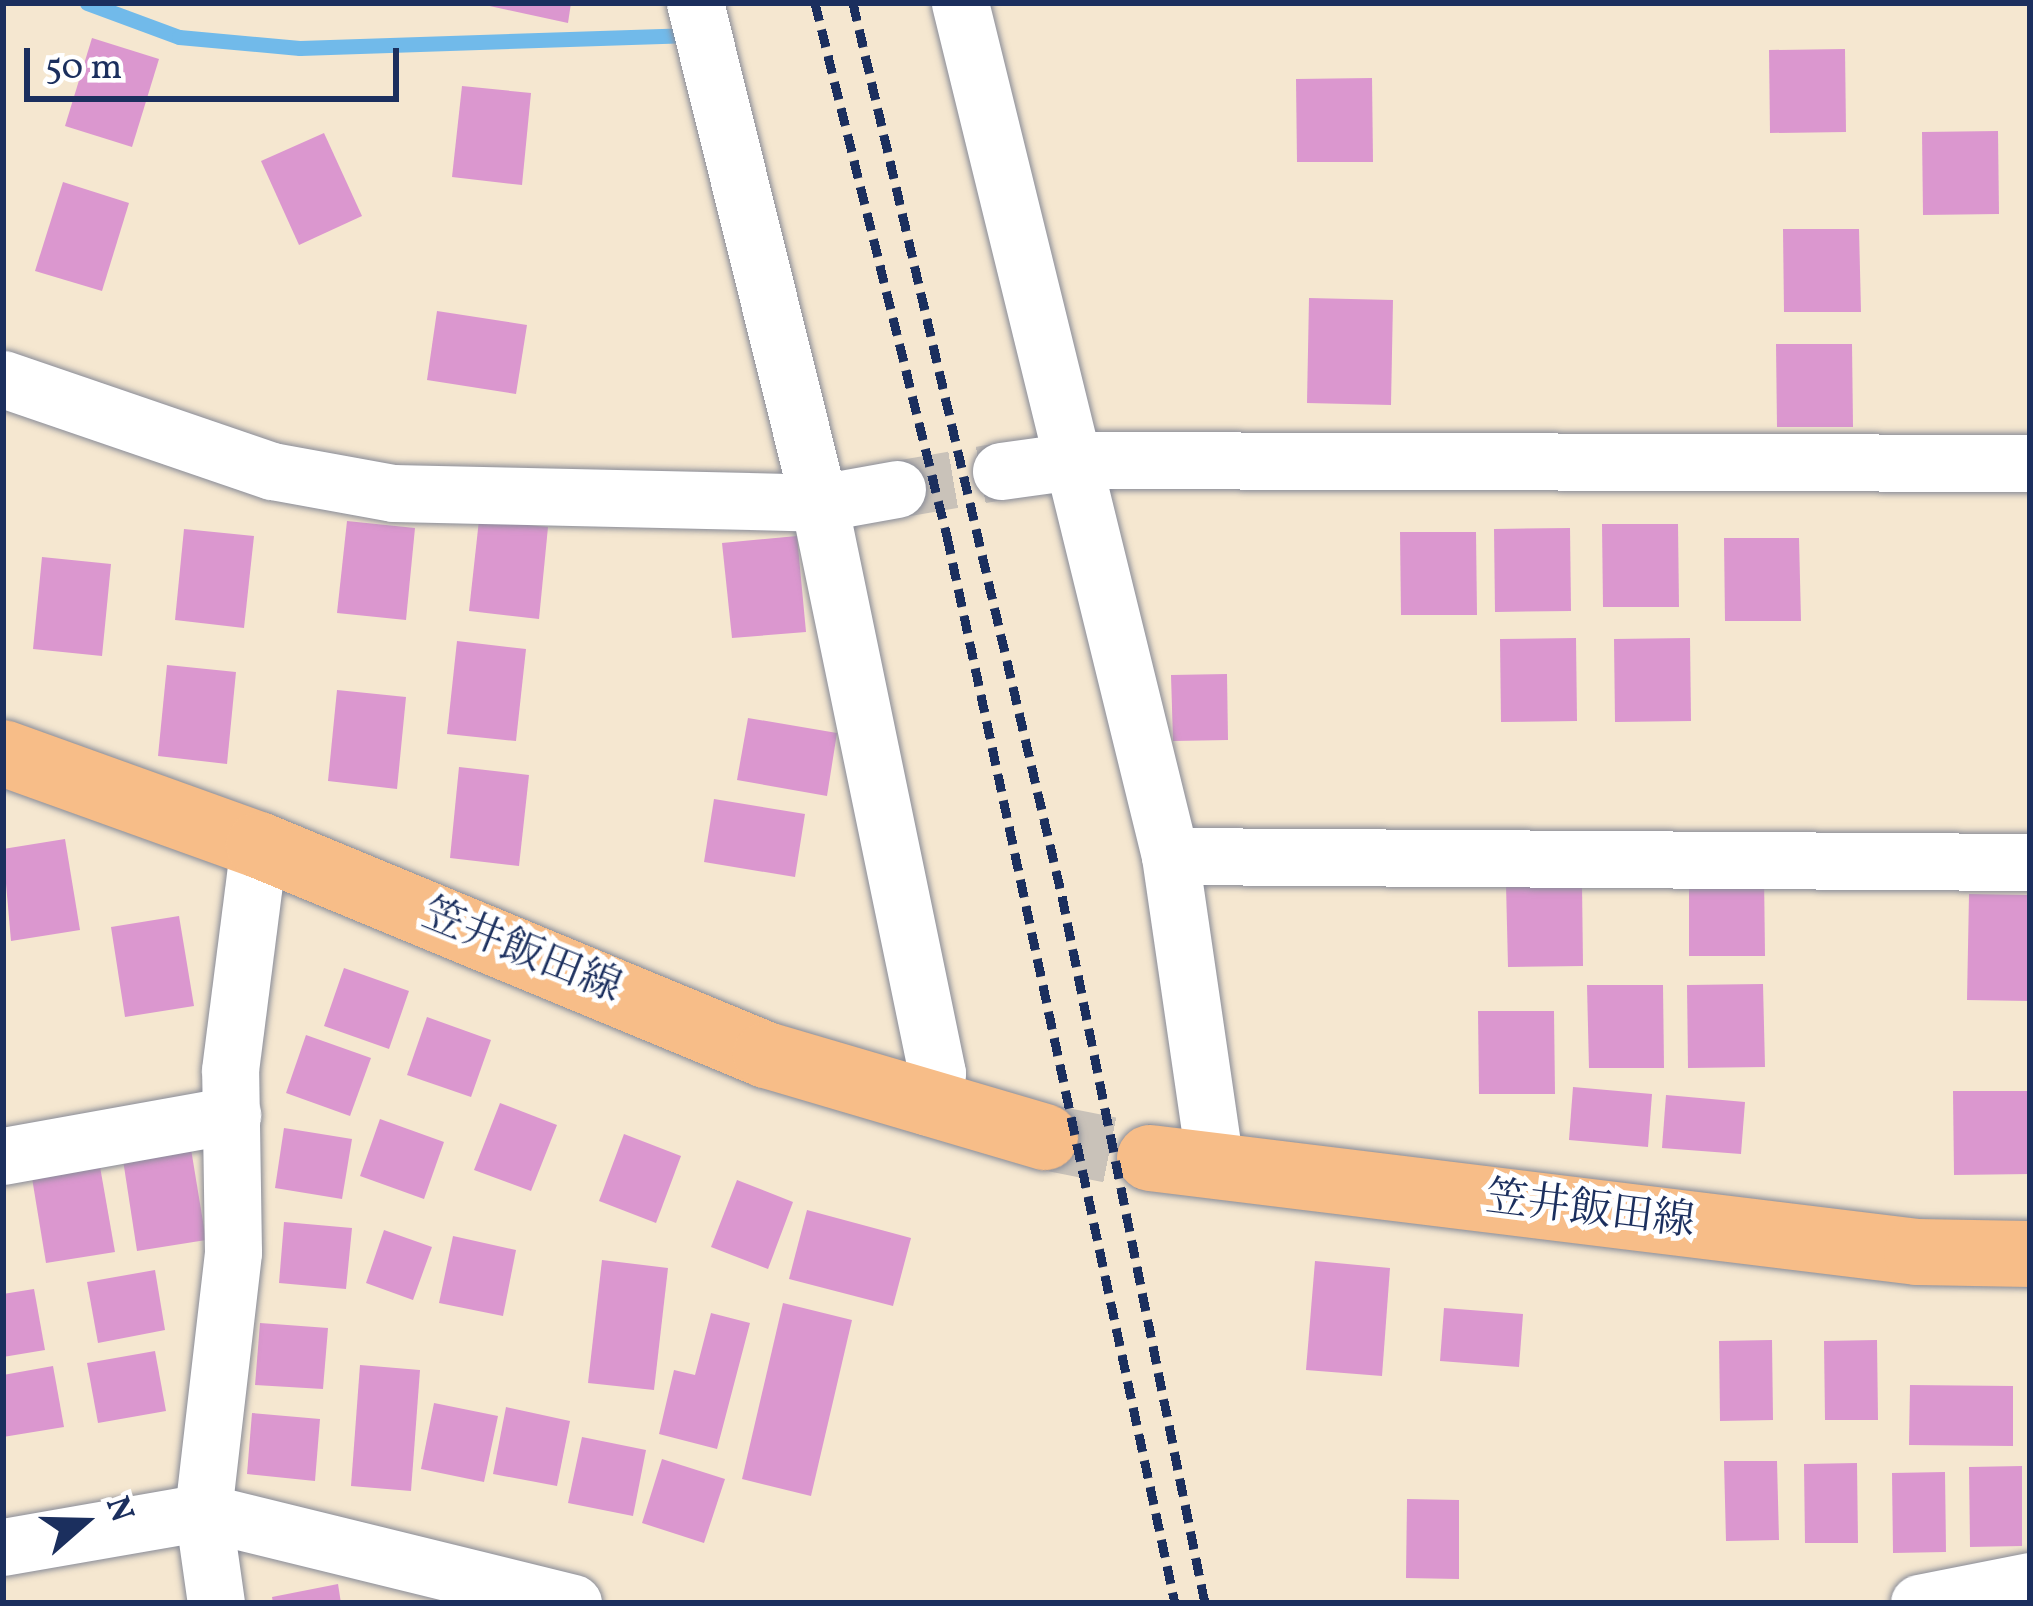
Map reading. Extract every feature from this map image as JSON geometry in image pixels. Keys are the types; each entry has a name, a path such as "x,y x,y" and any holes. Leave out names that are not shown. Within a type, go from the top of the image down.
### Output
{"main road":[{"name":"笠井飯田線","path":"3,753 260,845 766,1054 928,1107 1045,1137"},
{"name":"笠井飯田線","path":"1150,1158 1215,1162 1917,1252 2030,1254"}],"street":[{"path":"695,3 819,503 937,1073 928,1107"},
{"path":"960,3 1080,460 1170,856 1215,1162"},
{"path":"3,379 272,471 393,493 819,503 897,489"},
{"path":"1001,472 1080,460 2030,464"},
{"path":"216,1603 203,1512 233,1252 232,1115 260,845"},
{"path":"1170,856 2030,862"},
{"path":"3,1156 232,1115"},
{"path":"3,1547 203,1512 573,1603"},
{"path":"1919,1603 2030,1581"}],"building":[{"path":"476,3 571,3 568,23"},
{"path":"92,38 159,59 132,147 65,126"},
{"path":"1845,49 1846,132 1770,133 1769,50"},
{"path":"1372,78 1373,162 1297,162 1296,79"},
{"path":"462,86 531,93 522,185 452,177"},
{"path":"1998,131 1999,214 1923,215 1922,132"},
{"path":"324,133 362,216 299,245 261,161"},
{"path":"63,182 129,203 102,291 35,271"},
{"path":"1783,229 1859,229 1861,312 1784,312"},
{"path":"1309,298 1393,300 1391,405 1307,403"},
{"path":"437,311 527,325 516,394 427,380"},
{"path":"1776,344 1852,344 1853,427 1777,427"},
{"path":"479,520 548,527 539,619 469,611"},
{"path":"347,521 415,528 406,620 337,613"},
{"path":"1602,524 1678,524 1679,607 1603,607"},
{"path":"1570,528 1571,611 1495,612 1494,529"},
{"path":"184,529 254,536 244,628 175,620"},
{"path":"1400,532 1476,532 1477,615 1401,615"},
{"path":"797,536 806,632 732,638 722,543"},
{"path":"1724,538 1799,538 1801,621 1725,621"},
{"path":"42,557 111,564 102,656 33,649"},
{"path":"1576,638 1577,721 1501,722 1500,639"},
{"path":"1690,638 1691,721 1615,722 1614,639"},
{"path":"457,641 526,649 516,741 447,734"},
{"path":"167,665 236,672 227,764 158,756"},
{"path":"1227,674 1228,740 1173,741 1171,675"},
{"path":"337,690 406,697 397,789 328,781"},
{"path":"748,718 837,733 827,796 737,780"},
{"path":"459,767 529,775 519,866 450,858"},
{"path":"714,799 805,814 795,877 704,862"},
{"path":"65,839 80,930 11,941 3,849"},
{"path":"1764,873 1765,956 1689,956 1689,874"},
{"path":"1506,884 1582,884 1583,966 1508,967"},
{"path":"1969,894 2030,895 2030,1001 1967,1000"},
{"path":"179,916 194,1006 125,1017 111,927"},
{"path":"344,968 409,991 389,1049 324,1026"},
{"path":"1763,984 1765,1067 1688,1068 1687,985"},
{"path":"1587,985 1663,985 1664,1068 1589,1068"},
{"path":"1478,1011 1554,1011 1555,1094 1479,1094"},
{"path":"427,1017 491,1040 471,1097 407,1075"},
{"path":"306,1035 371,1058 350,1116 286,1093"},
{"path":"1573,1087 1652,1094 1648,1147 1569,1140"},
{"path":"1953,1091 2029,1091 2030,1174 1954,1175"},
{"path":"1666,1095 1745,1102 1741,1154 1662,1148"},
{"path":"500,1103 557,1125 531,1191 474,1170"},
{"path":"380,1119 444,1142 424,1199 360,1176"},
{"path":"284,1128 352,1139 342,1199 275,1188"},
{"path":"624,1134 681,1156 656,1223 599,1201"},
{"path":"191,1149 206,1240 137,1251 123,1160"},
{"path":"99,1161 115,1252 46,1263 31,1172"},
{"path":"737,1180 793,1202 768,1269 711,1247"},
{"path":"807,1210 911,1238 893,1306 789,1279"},
{"path":"284,1222 352,1228 346,1289 279,1283"},
{"path":"384,1230 432,1247 413,1300 366,1283"},
{"path":"453,1236 516,1250 503,1316 439,1303"},
{"path":"602,1260 668,1268 654,1390 588,1383"},
{"path":"1315,1261 1390,1268 1382,1376 1306,1370"},
{"path":"155,1270 165,1330 98,1343 87,1282"},
{"path":"34,1289 45,1350 3,1357 3,1294"},
{"path":"783,1303 852,1320 811,1496 742,1479"},
{"path":"1444,1308 1523,1314 1519,1367 1440,1361"},
{"path":"711,1313 750,1323 717,1449 659,1434 674,1370 695,1375"},
{"path":"260,1323 328,1328 323,1389 255,1385"},
{"path":"1772,1340 1773,1420 1720,1421 1719,1341"},
{"path":"1877,1340 1878,1420 1825,1420 1824,1341"},
{"path":"155,1351 166,1411 98,1423 87,1363"},
{"path":"360,1365 420,1370 411,1491 351,1486"},
{"path":"53,1366 64,1427 3,1437 3,1375"},
{"path":"1910,1385 2013,1386 2013,1446 1909,1445"},
{"path":"434,1403 498,1416 484,1482 421,1469"},
{"path":"506,1407 570,1421 557,1486 493,1474"},
{"path":"252,1413 320,1419 315,1481 247,1474"},
{"path":"582,1437 646,1450 633,1516 568,1503"},
{"path":"662,1459 725,1479 704,1543 642,1523"},
{"path":"1724,1461 1777,1461 1779,1540 1726,1541"},
{"path":"1857,1463 1858,1543 1805,1543 1804,1464"},
{"path":"2022,1466 2022,1546 1970,1547 1969,1467"},
{"path":"1945,1472 1946,1552 1893,1553 1892,1473"},
{"path":"1407,1499 1459,1500 1459,1579 1406,1578"},
{"path":"338,1584 341,1603 273,1603 272,1597"}],"waterway":[{"path":"87,3 179,37 300,48 685,35"}],"tunnel":[{"path":"897,489 1001,471"},
{"path":"1045,1137 1150,1158"}],"railway":[{"path":"815,3 947,536 1175,1603"},
{"path":"853,3 1062,896 1205,1603"}]}
